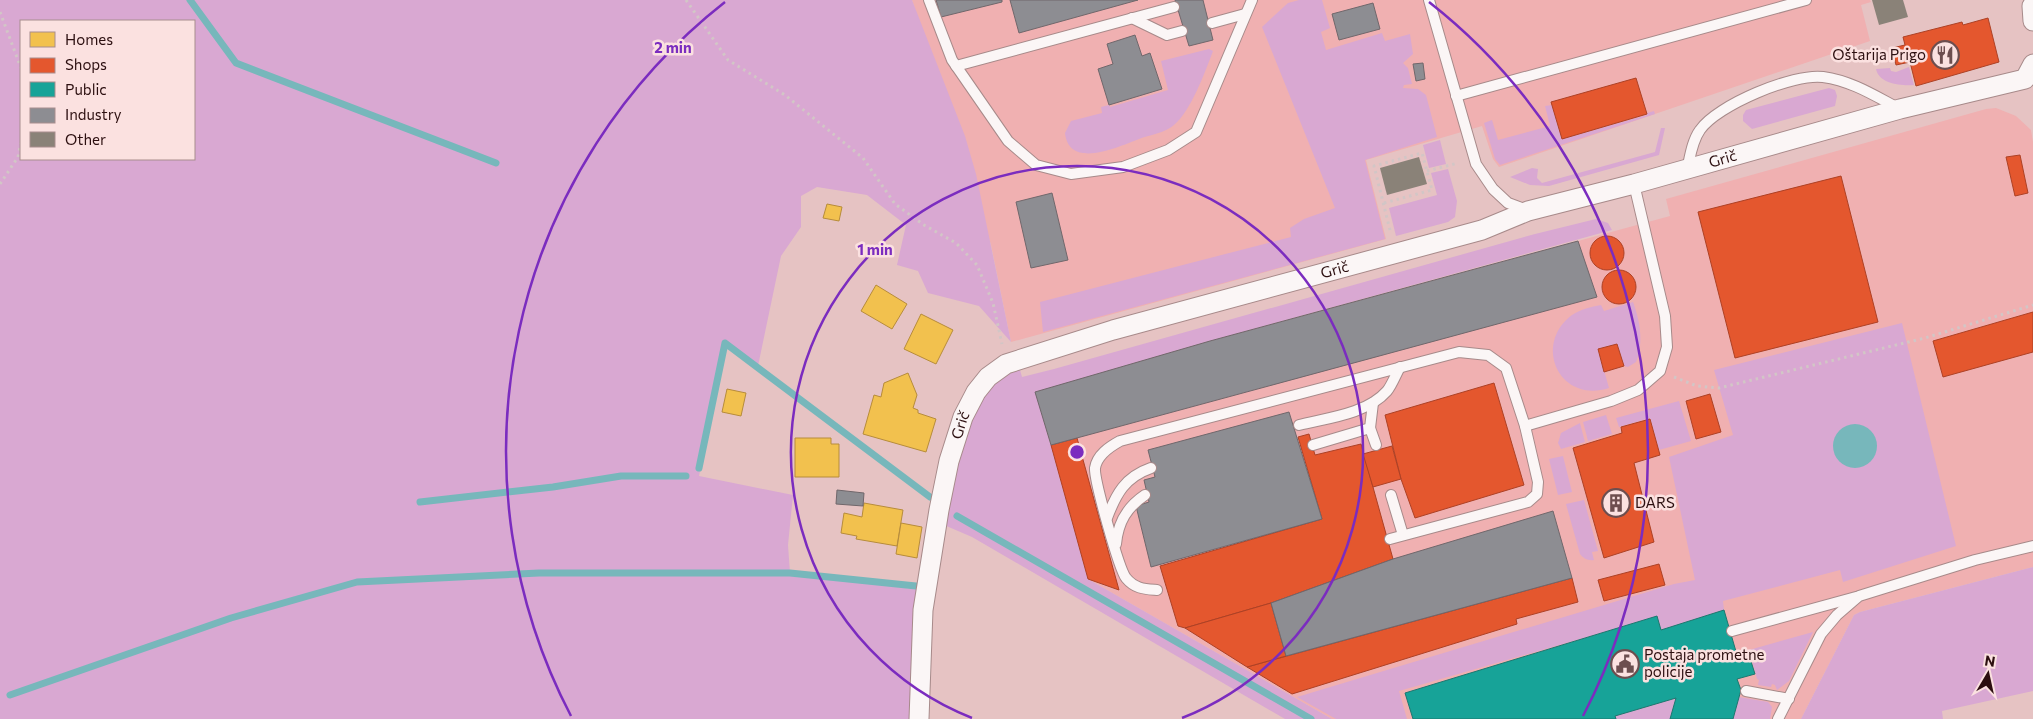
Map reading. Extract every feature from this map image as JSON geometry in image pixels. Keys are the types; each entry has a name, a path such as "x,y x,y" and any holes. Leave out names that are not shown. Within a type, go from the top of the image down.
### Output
{"street":[{"name":"Grič","path":"919,719 923,610 949,461 963,416 976,392 988,377 1006,364 1114,330 1482,230 1528,211 1687,170 1900,109 2030,77"}],"lane":[{"path":"929,0 956,66 1008,141 1036,165 1071,174 1122,167 1168,150 1196,132 1252,0"},
{"path":"1429,0 1474,158 1485,180 1493,189 1508,203 1528,211"},
{"path":"1456,96 1806,0"},
{"path":"956,66 1174,7"},
{"path":"1212,23 1246,14"},
{"path":"1132,18 1167,35 1182,31"},
{"path":"1687,170 1698,132 1708,120 1727,106 1750,95 1808,78 1821,77 1850,83 1900,109"},
{"path":"1525,426 1611,401 1638,390 1660,371 1667,347 1665,316 1634,184"},
{"path":"1157,590 1138,588 1126,578 1115,550 1108,518 1096,480 1095,467 1108,447 1120,441 1459,352 1488,355 1506,368 1525,426 1538,482 1537,494 1528,502 1390,539"},
{"path":"1299,425 1353,411 1373,403 1388,390 1400,367"},
{"path":"1373,403 1370,428 1376,445"},
{"path":"1314,445 1370,428"},
{"path":"1108,518 1114,498 1122,486 1139,472 1151,468"},
{"path":"1115,550 1117,533 1125,512 1133,503 1145,495"},
{"path":"1391,495 1403,535"},
{"path":"1732,631 1859,596 1975,560 2033,546"},
{"path":"1778,719 1821,634 1837,615 1859,596"},
{"path":"1746,691 1789,699"}],"path":[{"path":"686,0 728,60 785,95 862,158 895,204 924,226 956,243 977,264 992,303 1006,364"},
{"path":"0,12 20,65"},
{"path":"0,184 18,158 20,148"},
{"path":"1384,203 1432,190 1422,153 1374,166 1396,253"},
{"path":"1427,171 1474,158"},
{"path":"1660,371 1697,386 1719,388 1924,338 2033,305"}],"shaded area":[{"path":"0,0 912,0 965,136 976,174 1011,342 979,306 928,293 918,271 897,265 906,225 867,195 817,187 801,196 801,227 781,256 758,366 726,348 699,476 793,495 788,545 790,573 920,590 912,719 0,719"},
{"path":"912,0 1870,0 1871,2 1861,5 1870,41 1499,167 1493,159 1482,126 1366,160 1386,239 1011,342 991,245"},
{"path":"1299,0 1322,0 1330,28 1321,32 1326,50 1382,33 1385,41 1410,34 1413,54 1403,63 1408,68 1412,84 1404,85 1403,88 1418,89 1426,95 1437,137 1365,160 1385,239 1043,332 1040,302 1291,237 1290,228 1304,219 1335,208 1262,27 1288,3"},
{"path":"1209,49 1213,51 1197,91 1180,119 1170,128 1119,147 1096,153 1075,151 1068,144 1065,133 1071,121 1102,113 1101,107 1109,105 1110,107 1168,90 1161,61"},
{"path":"1909,67 1914,85 1903,85 1886,81 1881,78 1876,69 1890,68 1891,71 1896,72"},
{"path":"1829,88 1835,90 1837,96 1835,106 1752,129 1743,121 1743,115 1746,110"},
{"path":"1552,105 1562,139 1647,115 1647,113 1654,111 1655,114 1500,165 1495,159 1484,123 1492,120 1498,140 1550,126 1545,106"},
{"path":"1996,108 2016,116 2031,130 2033,142 2033,567 1854,615 1801,719 1332,719 1088,579 1035,392 1210,341 1670,216 1666,199 1986,109"},
{"path":"1661,128 1665,128 1659,155 1549,186 1530,185 1510,177 1532,168 1538,169 1537,178 1542,183 1655,152"},
{"path":"1440,140 1446,164 1429,168 1423,145"},
{"path":"1448,169 1457,201 1455,217 1448,222 1396,236 1389,208 1437,195 1431,173"},
{"path":"1596,219 1608,223 1612,230 1210,341 1036,392 1088,579 1332,719 1285,719 972,537 944,525 955,466 968,425 976,406 988,390 1006,375 1020,370 1022,377 1054,369 1535,234"},
{"path":"1633,302 1640,332 1640,347 1636,362 1628,367 1624,366 1617,344 1598,349 1609,388 1592,391 1577,388 1565,380 1557,369 1553,356 1554,341 1560,327 1572,315 1590,307 1601,305 1604,311"},
{"path":"1902,323 1956,546 1843,582 1840,570 1723,601 1724,610 1661,630 1657,617 1399,691 1407,719 1336,719 1297,697 1674,584 1695,580 1669,457 1733,435 1714,370"},
{"path":"1679,401 1691,441 1659,450 1650,418 1619,427 1616,418"},
{"path":"1606,415 1612,434 1588,441 1583,422"},
{"path":"1580,423 1585,442 1561,449 1558,443 1561,433"},
{"path":"1563,456 1572,492 1558,495 1549,459"},
{"path":"1584,500 1598,551 1592,552 1594,560 1586,559 1580,554 1566,504"},
{"path":"2033,567 2033,691 1942,711 1943,719 1801,719 1854,615"},
{"path":"1813,632 1789,681 1777,690 1775,685 1772,684 1771,687 1758,685 1759,680 1757,679 1749,650"},
{"path":"1739,697 1768,702 1772,707 1770,719 1733,719"},
{"path":"1676,698 1670,719 1616,719 1615,716"}],"water":[{"path":"1851,424 1859,424 1871,430 1877,446 1871,462 1859,468 1851,468 1839,462 1833,450 1833,442 1839,430"}],"building: Homes":[{"path":"827,204 842,207 839,221 823,218"},
{"path":"876,285 907,304 892,329 861,311"},
{"path":"921,314 953,330 936,364 904,349"},
{"path":"908,373 917,395 913,408 918,410 918,413 936,419 926,452 863,434 874,395 881,397 884,383"},
{"path":"727,389 746,393 741,416 722,412"},
{"path":"795,438 831,438 831,444 839,444 839,477 795,477"},
{"path":"864,503 903,510 897,546 856,539 857,536 841,533 844,513 862,517"},
{"path":"901,523 922,527 917,558 896,554"}],"building: Shops":[{"name":"Oštarija Prigo","path":"1988,18 1999,62 1916,86 1910,62 1896,65 1892,48 1905,45 1903,37 1962,22 1963,25"},
{"path":"1636,78 1647,114 1562,139 1551,102"},
{"path":"2020,155 2028,193 2015,196 2006,157"},
{"path":"1841,176 1878,322 1735,358 1698,212"},
{"path":"1607,236 1614,237 1619,241 1623,246 1623,260 1619,265 1614,269 1607,270 1600,269 1595,265 1591,260 1590,253 1591,246 1595,241 1600,237"},
{"path":"1619,270 1626,271 1631,275 1635,280 1635,294 1631,299 1626,303 1619,304 1612,303 1607,299 1603,294 1602,287 1603,280 1607,275 1612,271"},
{"path":"2033,312 2033,352 1943,377 1933,341"},
{"path":"1617,344 1624,366 1604,372 1598,349"},
{"path":"1494,383 1524,485 1415,518 1401,479 1385,415"},
{"path":"1710,394 1721,432 1696,439 1686,401"},
{"name":"DARS","path":"1650,419 1660,455 1634,463 1654,542 1604,558 1573,448 1622,433 1621,427"},
{"path":"1309,434 1315,455 1361,444 1393,559 1271,603 1185,628 1178,626 1160,566 1322,519 1298,437"},
{"path":"1077,438 1119,590 1088,579 1051,445"},
{"path":"1392,446 1401,479 1373,487 1363,454"},
{"path":"1659,564 1665,585 1604,601 1598,580"},
{"path":"1572,578 1578,602 1516,619 1517,624 1292,694 1247,667"},
{"path":"1271,603 1286,656 1247,667 1185,628"}],"building: Public":[{"name":"Postaja prometne policije","path":"1724,610 1737,655 1748,652 1755,674 1737,679 1741,690 1733,719 1670,719 1676,698 1615,716 1616,719 1413,719 1405,693 1657,616 1661,630"}],"building: Industry":[{"path":"936,0 1002,0 1002,2 941,17"},
{"path":"1010,0 1138,0 1019,33"},
{"path":"1175,0 1203,0 1213,40 1189,46"},
{"path":"1373,3 1380,29 1339,40 1332,14"},
{"path":"1135,35 1142,56 1150,53 1162,89 1109,105 1098,69 1113,64 1107,44"},
{"path":"1423,63 1425,79 1416,81 1413,64"},
{"path":"1052,193 1068,260 1031,268 1016,202"},
{"path":"1578,241 1597,297 1051,445 1035,392 1210,341"},
{"path":"1289,412 1322,519 1151,567 1136,506 1149,502 1144,480 1155,477 1148,450"},
{"path":"837,490 864,493 863,506 836,504"},
{"path":"1553,511 1572,578 1286,656 1271,603 1393,559"}],"building: Other":[{"path":"1872,0 1903,0 1908,17 1879,25"},
{"path":"1419,157 1427,184 1387,195 1380,168"}],"waterway":[{"path":"190,0 236,63 496,163"},
{"path":"699,468 725,343 930,497"},
{"path":"420,502 553,487 621,476 686,476"},
{"path":"957,516 1311,719"},
{"path":"10,695 231,618 357,582 539,573 790,573 916,586"}],"place":[{"name":"Oštarija Prigo","path":"1945,55"},
{"name":"DARS","path":"1616,503"},
{"name":"Postaja prometne policije","path":"1625,664"}]}
